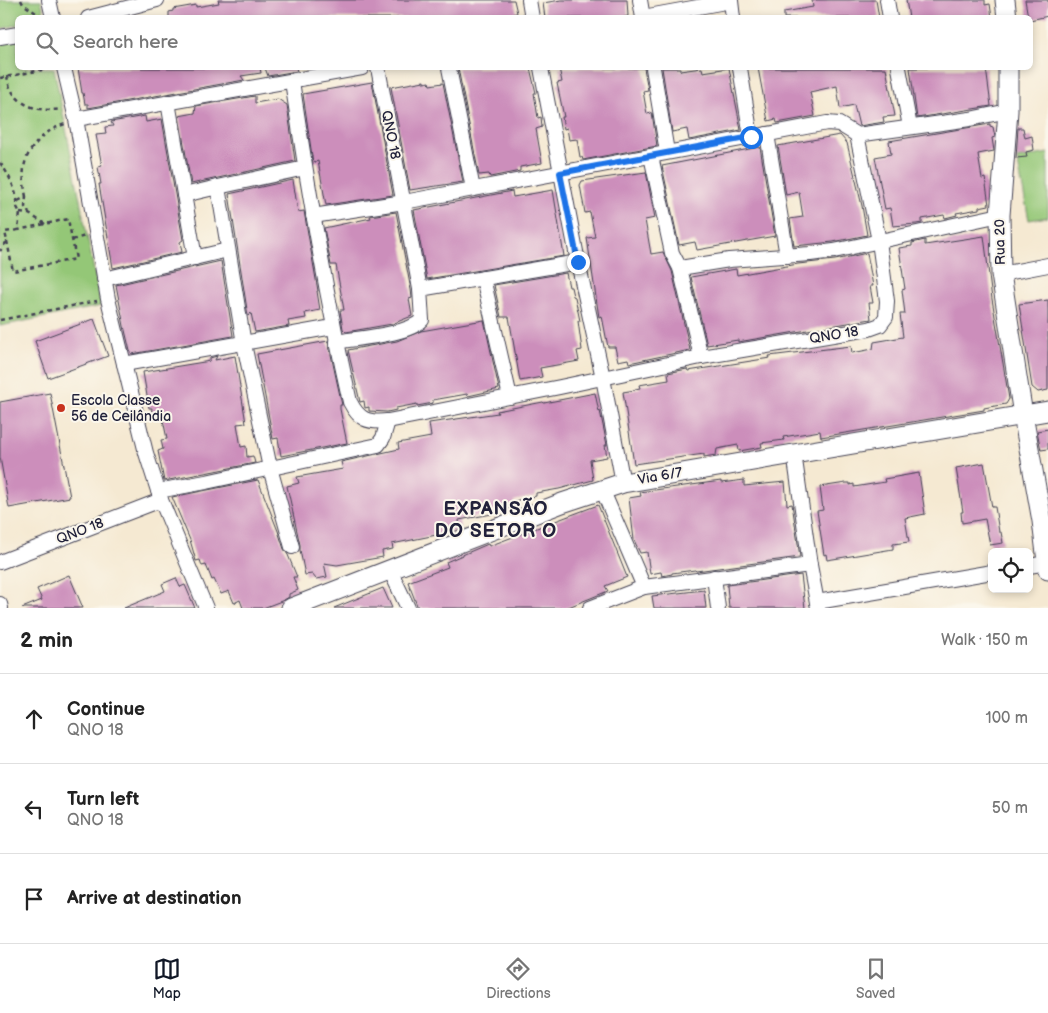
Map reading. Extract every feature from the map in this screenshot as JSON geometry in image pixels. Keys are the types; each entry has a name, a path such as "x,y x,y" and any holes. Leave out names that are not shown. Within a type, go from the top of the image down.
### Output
{"street":[{"path":"49,0 52,15"},
{"path":"97,15 137,2 157,0"},
{"path":"529,0 532,15"},
{"path":"640,0 643,15"},
{"path":"654,15 734,0 733,15"},
{"path":"887,0 890,15"},
{"path":"1005,0 1007,15"},
{"path":"0,37 15,34"},
{"path":"64,70 71,121 108,299 146,453 160,496 206,608"},
{"path":"71,121 351,70"},
{"name":"QNO 18","path":"336,342 404,330 417,326 422,320 420,289 378,70"},
{"path":"449,70 473,189"},
{"path":"541,70 560,173 623,483"},
{"path":"653,70 666,152"},
{"path":"740,70 751,137"},
{"path":"899,70 910,127"},
{"name":"Rua 20","path":"1008,70 1008,111 1000,216 1001,274 1023,415 1045,521 1041,566"},
{"name":"QNO 18","path":"292,81 333,327 350,402 355,412 364,419 375,422 510,397 702,357 869,329 880,325 886,317 887,301 879,241 856,135"},
{"path":"168,102 195,258"},
{"path":"313,216 404,202 826,123 839,124 856,135 1008,111"},
{"path":"767,134 787,256"},
{"path":"651,156 672,253 680,268 702,357"},
{"path":"184,195 305,168"},
{"path":"218,187 244,344 270,468 292,547"},
{"path":"680,268 729,260 787,256 834,250 1000,216"},
{"path":"104,279 228,250"},
{"path":"420,289 578,262"},
{"path":"1001,274 1048,265"},
{"path":"483,278 510,397"},
{"path":"124,364 333,327"},
{"name":"Via 6/7","path":"291,608 602,489 623,483 1048,411"},
{"name":"QNO 18","path":"0,562 160,496 270,468 378,445 383,438 388,421"},
{"path":"794,453 810,565 818,605 988,573"},
{"path":"602,489 644,587"},
{"path":"590,608 644,587 810,565"},
{"path":"390,570 408,608"},
{"path":"714,577 718,608"},
{"path":"0,604 1,608"}],"path":[{"path":"21,0 23,4 39,15"},
{"path":"0,78 42,70"},
{"path":"7,76 12,91 23,103 38,109 62,109"},
{"path":"29,214 25,207 26,197 23,172 28,152 51,128 71,121"},
{"path":"0,163 6,170 18,201 16,207 20,213 18,230"},
{"path":"18,201 26,197"},
{"path":"20,213 29,214 45,224"},
{"path":"68,219 76,259 13,271 5,232 45,224 68,219"},
{"path":"0,251 7,241"},
{"path":"0,320 108,299"}],"green space":[{"path":"0,0 41,0 45,15 15,15 15,25 0,29"},
{"path":"15,37 15,70 54,70 101,306 0,326 0,41"},
{"path":"1048,153 1048,217 1029,220 1017,159"}],"building":[{"path":"218,0 514,0 517,13 513,15 169,15 169,12 173,11 173,9 219,3"},
{"path":"561,0 627,0 628,15 545,15 543,3"},
{"path":"876,0 878,15 784,15 784,12 813,7 812,1"},
{"path":"906,0 985,0 985,5 990,4 992,15 908,15"},
{"path":"1025,0 1048,0 1048,16 1033,19 1033,15 1028,15"},
{"path":"78,70 260,70 261,73 241,76 244,80 88,108 82,93"},
{"path":"266,70 297,71 268,76"},
{"path":"458,70 530,70 536,93 534,93 538,118 541,117 542,127 536,129 542,163 520,167 520,171 490,177 489,174 479,175"},
{"path":"559,70 644,70 648,90 643,91 647,114 652,113 657,146 583,160 580,157 577,139 569,140 567,128 564,129 562,117 564,117 557,83 562,82"},
{"path":"662,70 702,70 703,72 729,70 741,130 689,140 687,129 672,132"},
{"path":"758,70 886,70 895,116 883,117 884,122 859,126 854,105 840,108 837,86 810,92 815,116 777,123 776,119 768,121"},
{"path":"910,70 986,70 991,106 917,118"},
{"path":"424,81 424,83 429,82 430,85 443,83 463,182 410,190 391,87"},
{"path":"372,82 393,195 326,205 318,161 313,163 303,94"},
{"path":"255,96 255,103 278,99 287,105 295,161 191,184 179,116 195,113 196,106"},
{"path":"145,116 146,122 162,119 183,240 180,242 182,252 113,268 99,184 101,184 98,167 102,166 96,135 106,134 105,127 113,126 111,122"},
{"path":"990,124 993,127 995,137 992,138 994,151 978,154 982,179 985,178 989,205 979,207 979,209 956,213 957,215 945,218 944,215 922,219 922,223 893,226 890,208 885,209 875,157 891,154 889,141"},
{"path":"1018,128 1023,128 1025,138 1032,136 1034,150 1026,152 1027,157 1016,158"},
{"path":"840,135 847,143 867,235 833,242 794,246 790,219 803,217 799,192 786,195 778,146"},
{"path":"760,147 775,236 697,250 695,242 679,245 662,166"},
{"path":"646,172 655,218 645,220 651,254 663,252 672,271 690,350 629,363 628,359 618,361 615,347 608,347 602,316 599,317 587,238 595,237 590,212 585,213 580,185 582,181"},
{"path":"293,180 298,212 304,211 320,310 305,313 306,318 288,321 289,326 255,332 251,313 248,316 229,194"},
{"path":"553,190 564,256 427,279 414,210 512,191 513,197"},
{"path":"396,212 411,290 412,298 409,299 412,316 392,324 346,332 343,329 340,310 344,310 336,265 331,265 324,228 371,218 370,216"},
{"path":"984,236 992,299 1009,399 1006,404 984,408 984,410 821,437 820,431 783,437 784,440 761,443 762,447 739,451 738,445 717,449 716,455 704,457 704,454 634,464 623,392 640,388 639,385 669,380 668,373 687,369 688,371 770,358 769,356 851,346 852,353 873,349 874,342 903,337 900,314 905,314 902,290 905,289 899,248 912,246 912,243 925,240 925,245"},
{"path":"867,253 873,286 870,286 873,303 869,303 871,319 738,342 738,340 707,345 691,277 736,269 737,275 798,264 835,260"},
{"path":"221,261 233,336 132,354 116,285"},
{"path":"566,273 569,287 571,287 575,297 580,321 578,321 582,350 577,351 579,361 540,368 542,377 520,381 509,317 501,317 494,285"},
{"path":"1048,300 1048,390 1038,392 1032,387 1019,304"},
{"path":"94,319 108,356 48,378 35,341"},
{"path":"484,320 499,389 468,396 467,394 433,400 433,403 396,408 396,410 387,412 369,411 369,407 365,408 364,401 360,402 348,350 397,341 421,331"},
{"path":"328,341 342,405 340,405 340,409 347,443 281,456 278,438 273,439 257,354"},
{"path":"217,356 215,360 235,356 246,423 237,424 241,447 246,446 247,457 253,456 255,463 164,481 158,451 163,449 161,440 167,439 161,410 151,416 152,408 149,408 143,372 210,361 210,358"},
{"path":"50,393 70,497 9,508 0,457 0,402"},
{"path":"595,393 607,445 605,445 607,457 590,460 593,480 536,493 536,496 514,501 515,507 492,511 492,514 459,520 460,529 456,531 392,544 393,549 382,551 383,557 337,565 324,563 327,577 316,579 312,574 305,575 287,486 299,483 297,477 343,469 341,462 399,449 398,443 431,437 429,423 498,413 497,411"},
{"path":"1048,429 1048,449 1041,450 1037,431"},
{"path":"984,463 992,507 995,507 999,532 1001,532 1003,543 990,545 985,519 962,523 961,512 963,512 956,468"},
{"path":"919,473 925,514 905,518 909,542 893,544 893,549 827,560 826,554 824,555 817,511 823,510 820,487 850,483 850,485 854,484 854,487 885,482 884,479"},
{"path":"258,480 284,549 297,577 293,577 298,590 289,594 289,597 284,600 263,608 243,608 240,600 234,603 229,591 221,594 214,579 212,580 206,565 202,566 200,560 196,561 190,540 172,497"},
{"path":"744,480 744,486 785,482 787,505 792,504 800,557 672,573 662,576 661,572 650,574 647,552 640,553 634,540 629,498 641,496 640,492 721,481 721,483"},
{"path":"598,505 627,577 605,586 608,591 566,608 418,608 408,582 448,567 446,562 488,544 489,546"},
{"path":"69,575 83,608 22,608 42,600 37,589"},
{"path":"801,575 805,608 729,608 727,585"},
{"path":"176,578 180,587 185,585 195,608 124,608 165,591 162,584"},
{"path":"383,588 392,608 334,608"},
{"path":"704,590 706,608 654,608 652,596"}],"place":[{"name":"Escola Classe 56 de Ceilândia","path":"61,408"}],"district":[{"name":"EXPANSÃO DO SETOR O","path":"496,520"}],"route":[{"path":"578,262 560,173 751,137"}]}
